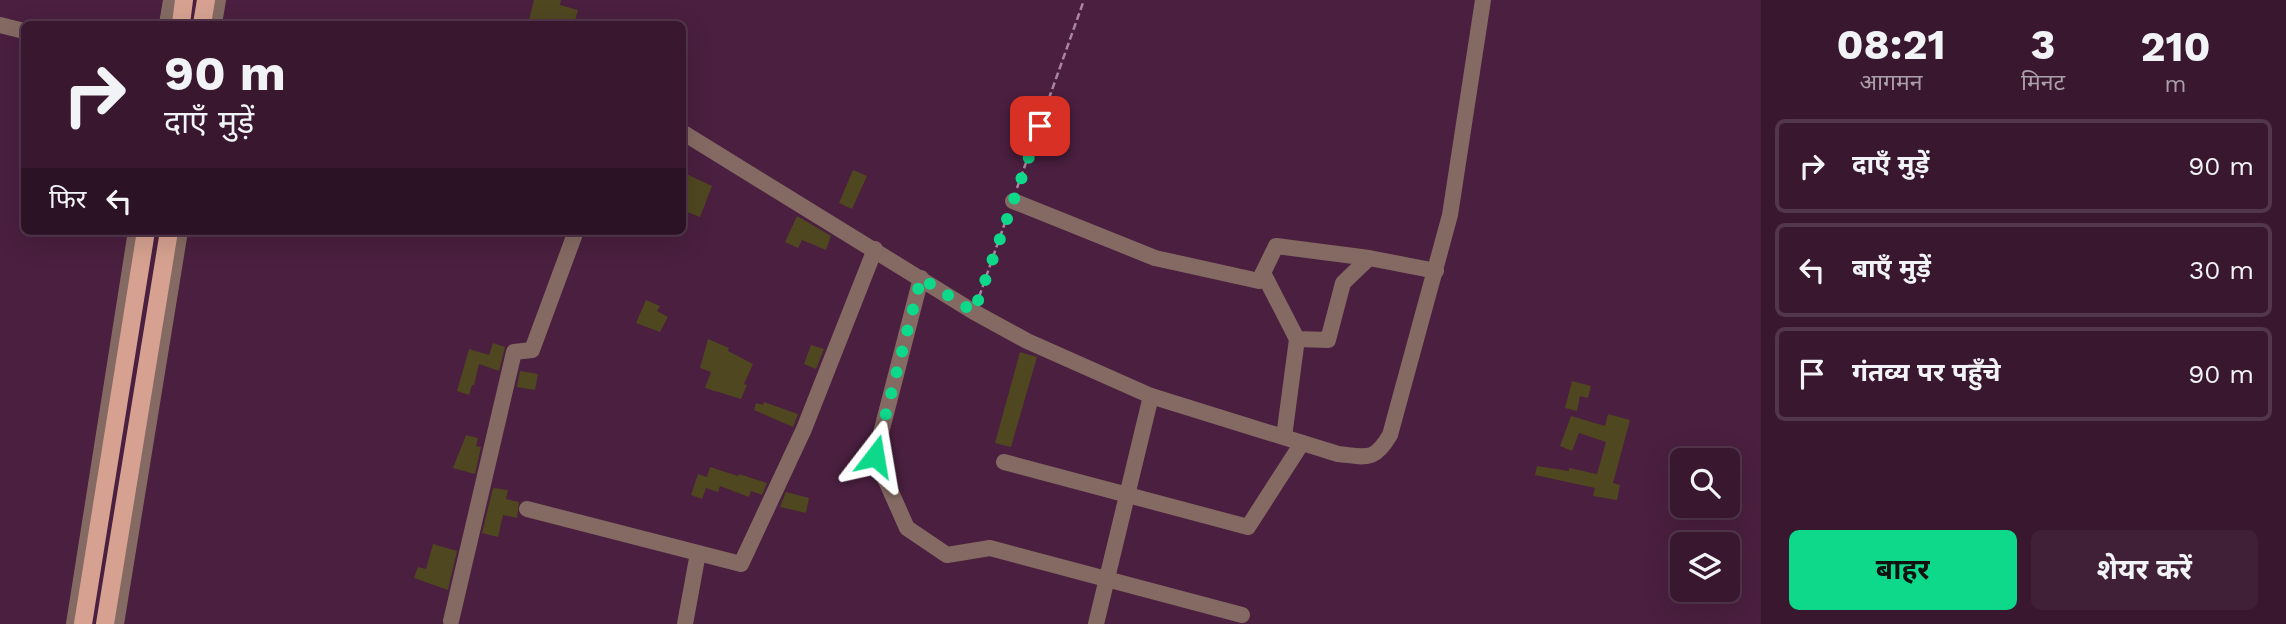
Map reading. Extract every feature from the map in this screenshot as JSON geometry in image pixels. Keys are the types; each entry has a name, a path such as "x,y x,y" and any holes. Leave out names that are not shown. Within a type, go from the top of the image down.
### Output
{"main road":[{"path":"181,21 184,0"},
{"path":"202,21 206,0"},
{"path":"83,624 145,235"},
{"path":"105,624 168,235"}],"street":[{"path":"168,21 171,0"},
{"path":"214,21 218,0"},
{"path":"686,134 974,312 1027,341 1151,396 1338,454 1369,457 1380,452 1390,435 1450,215 1483,0"},
{"path":"0,25 21,29"},
{"path":"1013,201 1155,258 1259,281 1276,246 1369,258 1436,271"},
{"path":"74,624 135,235"},
{"path":"116,624 179,235"},
{"path":"451,621 514,352 532,350 575,235"},
{"path":"527,509 741,564 804,429 875,249"},
{"path":"1297,339 1328,340 1343,283 1369,258"},
{"path":"1263,273 1297,339 1284,437"},
{"path":"921,278 875,456 907,528 947,555 989,548 1242,615"},
{"path":"1096,624 1151,396"},
{"path":"1004,462 1248,527 1302,443"},
{"path":"685,624 698,553"}],"path":[{"path":"974,312 1084,0"}],"building":[{"path":"534,0 561,0 560,5 578,10 575,21 529,21"},
{"path":"853,170 867,176 852,209 839,203"},
{"path":"686,174 712,186 700,217 686,212"},
{"path":"797,216 831,236 826,250 802,240 798,248 785,242"},
{"path":"646,300 660,306 657,311 668,317 660,332 636,323"},
{"path":"708,339 729,348 728,351 753,364 741,399 705,388 711,372 700,368"},
{"path":"493,343 505,347 499,371 479,364 469,395 457,391 469,349 489,355"},
{"path":"811,345 824,349 816,369 804,364"},
{"path":"1020,352 1037,357 1011,447 995,443"},
{"path":"520,371 538,374 535,390 517,387"},
{"path":"1572,381 1591,386 1588,398 1580,396 1577,411 1565,408"},
{"path":"764,402 798,414 793,427 754,410 756,403 763,405"},
{"path":"1608,414 1630,420 1613,483 1620,485 1617,500 1593,496 1595,488 1535,475 1537,466 1569,471 1569,468 1597,474 1606,442 1579,433 1572,451 1560,446 1571,416 1605,426"},
{"path":"466,435 478,438 476,446 481,447 475,474 453,468"},
{"path":"710,467 767,483 762,495 751,491 749,497 720,486 718,492 706,488 702,499 691,495 698,474 707,477"},
{"path":"493,488 508,490 506,499 519,502 517,518 503,515 498,537 482,533"},
{"path":"786,492 809,498 806,513 780,507"},
{"path":"433,544 457,551 448,590 414,578 418,567 426,569"}],"route":[{"path":"875,456 921,278 974,312 1040,126"}]}
